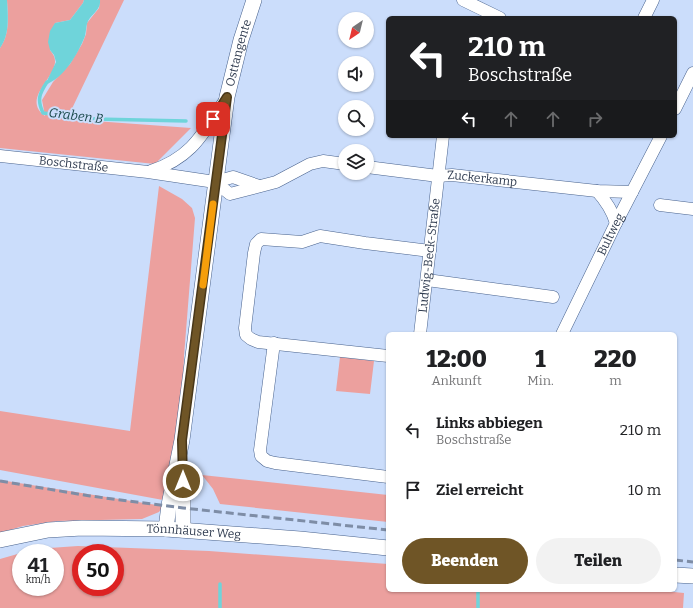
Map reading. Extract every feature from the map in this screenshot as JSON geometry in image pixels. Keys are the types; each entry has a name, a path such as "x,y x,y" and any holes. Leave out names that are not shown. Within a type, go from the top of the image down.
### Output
{"main road":[{"name":"Osttangente","path":"166,529 169,505 182,440 227,97 241,40 254,0"},
{"name":"Osttangente","path":"182,440 183,530"},
{"name":"Tönnhäuser Weg","path":"0,540 48,530 82,528 166,529 300,539 386,548"},
{"path":"677,575 693,576"}],"street":[{"path":"463,0 495,16"},
{"path":"645,16 652,0"},
{"path":"677,105 693,73"},
{"name":"Boschstraße","path":"148,172 167,166 181,157 199,140 227,97"},
{"name":"Ludwig-Beck-Straße","path":"420,332 443,138"},
{"name":"Bultweg","path":"563,332 616,223 660,138"},
{"name":"Boschstraße","path":"0,156 148,172 215,182"},
{"path":"215,182 233,177 259,186 276,182 310,164 323,161 338,163"},
{"name":"Zuckerkamp","path":"374,168 438,176 452,175 597,191 632,192"},
{"path":"597,191 613,212 616,223"},
{"path":"660,205 693,209"},
{"path":"386,356 258,342 246,335 245,328 256,244 261,239 302,242 320,236 430,251"},
{"path":"427,280 553,297"},
{"path":"274,343 260,450 261,456 267,461 275,463 386,477"}],"shaded area":[{"path":"0,0 7,0 8,19 7,31 0,48"},
{"path":"7,0 84,0 70,20 55,23 50,50 55,59 54,68 41,88 37,103 39,109 45,116 42,100 53,82 70,64 82,44 86,34 87,23 99,8 100,0 124,0 67,119 191,128 155,164 0,148 0,48 7,31"},
{"path":"84,0 100,0 99,7 88,21 85,36 70,65 52,82 45,85 56,62 48,42 50,31 55,23 70,20"},
{"path":"159,186 182,199 192,208 195,218 183,383 171,465 163,500 0,470 0,411 130,431"},
{"path":"340,357 374,361 370,394 336,391"},
{"path":"202,475 386,495 386,522 220,504 213,489"},
{"path":"0,480 163,506 159,512 142,519 58,521 23,526 0,533"},
{"path":"72,546 72,596 124,596 124,548 209,551 386,564 386,592 684,593 683,608 0,608 0,559 12,556 12,596 64,596 64,547"}],"waterway":[{"name":"Graben B","path":"47,82 40,97 40,104 43,113 95,119 186,121"},
{"path":"220,584 220,608"},
{"path":"478,592 478,608"}],"railway":[{"path":"0,481 90,496 183,508 386,530"},
{"path":"677,560 693,562"}],"slow traffic":[{"path":"203,285 213,204"}],"route":[{"path":"183,481 182,440 227,97 213,119"}]}
